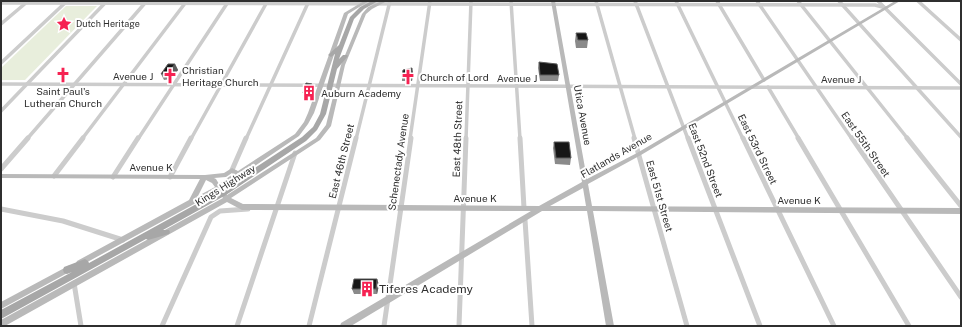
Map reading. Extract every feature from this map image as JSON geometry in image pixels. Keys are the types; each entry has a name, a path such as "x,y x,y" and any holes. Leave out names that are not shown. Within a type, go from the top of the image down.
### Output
{"main road":[{"name":"Kings Highway","path":"1,315 104,257 223,193 310,134 323,114 341,44 352,18 368,3 377,3"},
{"path":"331,55 341,44"},
{"path":"334,70 345,56"},
{"path":"138,239 166,232"},
{"path":"67,270 104,257"}],"street":[{"path":"717,1 764,80"},
{"name":"East 55th Street","path":"757,1 961,297"},
{"path":"798,1 961,206"},
{"path":"839,1 961,137"},
{"path":"878,1 961,84"},
{"name":"Flatlands Avenue","path":"344,326 525,220 541,209 639,154 898,1"},
{"path":"918,1 961,40"},
{"path":"1,24 27,2"},
{"path":"1,63 66,2"},
{"path":"1,111 106,2"},
{"path":"1,169 145,2"},
{"path":"54,176 187,2"},
{"path":"113,177 228,2"},
{"path":"170,177 267,2"},
{"path":"192,203 204,177 224,176 232,170 308,2"},
{"path":"1,3 349,2 360,4"},
{"path":"346,13 349,2"},
{"path":"388,2 677,3 801,6 875,5 886,8"},
{"name":"Kings Highway","path":"1,324 166,232 223,193 318,139 329,125 345,56 364,14 377,3 388,2"},
{"name":"East 46th Street","path":"309,326 369,85 388,2"},
{"name":"Kings Highway","path":"1,306 192,203 223,193 238,175 297,135 306,123 346,13 360,4 368,3"},
{"name":"Schenectady Avenue","path":"384,326 430,3"},
{"name":"East 48th Street","path":"459,326 471,3"},
{"path":"511,3 524,208"},
{"name":"Utica Avenue","path":"554,3 610,326"},
{"name":"East 51st Street","path":"596,3 687,326"},
{"name":"East 52nd Street","path":"636,3 760,326"},
{"name":"East 53rd Street","path":"677,3 834,326"},
{"name":"Avenue J","path":"1,84 961,88"},
{"path":"768,87 909,326"},
{"path":"237,326 295,153"},
{"path":"232,170 238,175"},
{"name":"Avenue K","path":"1,176 204,177 210,179 223,193 242,207 961,211"},
{"path":"162,326 211,217 220,211 241,210 257,207"},
{"path":"1,209 75,223 123,240"},
{"path":"525,220 532,326"},
{"path":"74,283 81,326"}],"green space":[{"path":"66,6 97,6 25,80 1,80 1,68"}],"building":[{"path":"576,33 586,33 588,40 578,40"},
{"path":"539,62 557,64 559,75 540,75"},
{"path":"168,64 175,64 168,73 161,74"},
{"path":"412,68 411,77 402,77 403,70"},
{"path":"306,83 312,84 308,92 303,93"},
{"path":"554,142 569,142 571,158 556,158"},
{"path":"354,279 377,279 376,289 352,289"}],"place":[{"name":"Dutch Heritage","path":"64,24"},
{"name":"Saint Paul's Lutheran Church","path":"63,75"},
{"name":"Christian Heritage Church","path":"170,76"},
{"name":"Church of Lord","path":"408,77"},
{"name":"Auburn Academy","path":"309,93"},
{"name":"Tiferes Academy","path":"367,289"}]}
